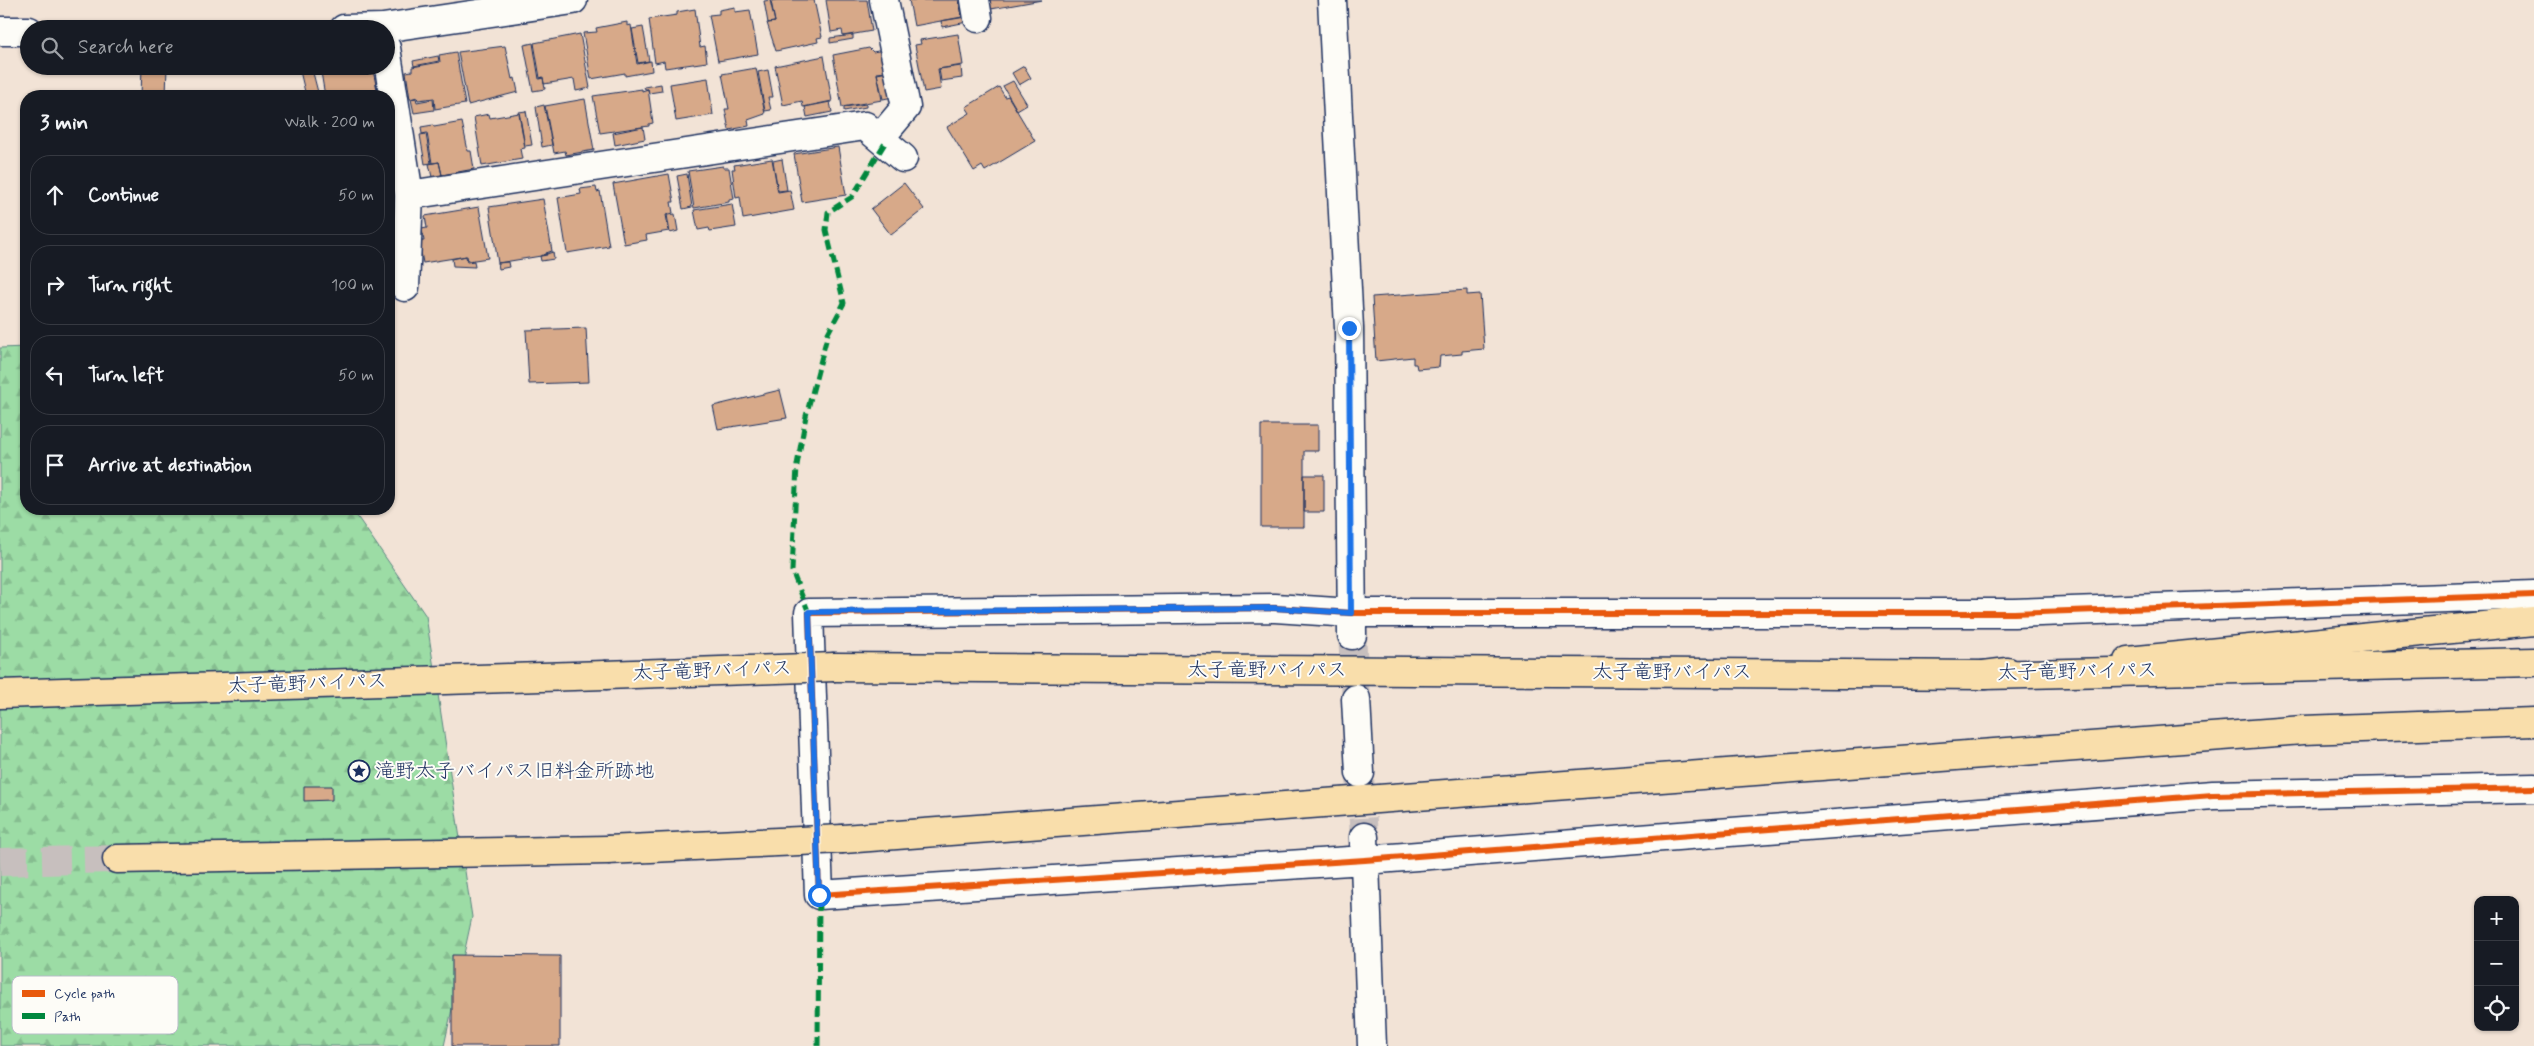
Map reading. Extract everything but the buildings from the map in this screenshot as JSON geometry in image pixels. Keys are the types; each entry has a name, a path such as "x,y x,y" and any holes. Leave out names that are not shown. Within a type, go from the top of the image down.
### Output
{"highway":[{"path":"1984,675 2534,621"},
{"name":"太子竜野バイパス","path":"0,694 835,666 1984,675 2534,662"},
{"path":"117,859 607,850 843,839 2303,730 2534,722"}],"street":[{"path":"395,27 573,0"},
{"path":"880,138 906,107 884,0"},
{"path":"1332,0 1349,328 1351,624"},
{"path":"0,31 20,31"},
{"path":"390,75 393,90"},
{"path":"395,106 409,195 405,287"},
{"path":"409,195 865,126 902,158"},
{"path":"2534,595 2014,613 1351,624 1274,608 809,612 819,895 1365,848 2213,795 2534,788"},
{"path":"1356,699 1360,773"},
{"path":"1365,848 1372,1046"}],"green space":[{"path":"20,347 20,515 356,515 426,616 472,917 444,1046 0,1046 0,348"}],"tunnel":[{"path":"1352,635 1356,699"},
{"path":"1360,776 1364,837"},
{"path":"0,862 117,859"}],"marked path":[{"path":"809,613 792,571 797,465 806,416 828,333 844,303 826,230 828,212 852,197 885,143"},
{"path":"818,1046 819,895"}],"cycle path":[{"path":"2534,595 2014,613 1351,613 1275,608 809,613 819,895 1365,860 2213,795 2534,788"}],"place":[{"name":"滝野太子バイパス旧料金所跡地","path":"359,771"}],"route":[{"path":"819,895 809,612 1274,608 1351,613 1349,328"}]}
